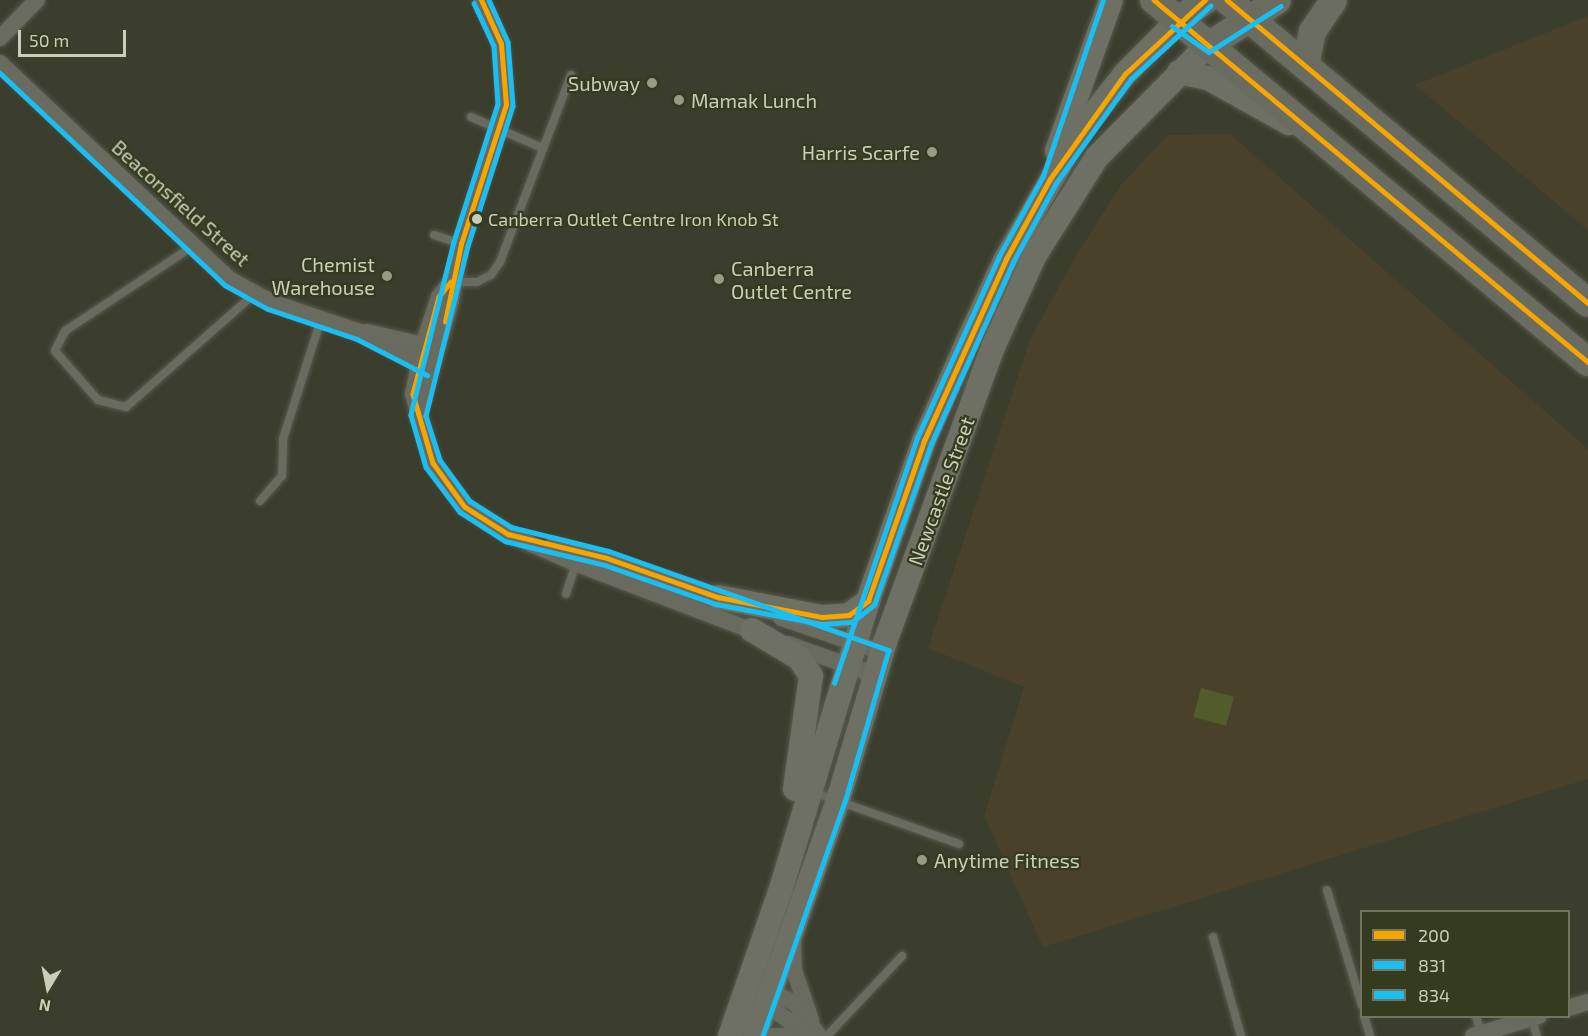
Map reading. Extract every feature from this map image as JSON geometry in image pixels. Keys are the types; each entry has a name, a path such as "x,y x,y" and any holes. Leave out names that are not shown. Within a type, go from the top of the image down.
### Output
{"highway":[{"path":"1154,0 1588,362"},
{"path":"1237,9 1588,303"}],"main road":[{"path":"1050,179 1111,0"},
{"path":"1178,20 1205,0"},
{"name":"Newcastle Street","path":"730,1036 758,994 794,932 838,800 882,652 993,347 1035,255 1097,157 1208,45 1237,9 1277,0"},
{"path":"1305,66 1312,31 1333,0"},
{"name":"Newcastle Street","path":"755,1036 758,994 781,889 808,790 868,601 929,431 1006,259 1050,179 1125,74 1178,20"},
{"path":"1179,72 1208,78 1318,139"},
{"path":"718,597 822,618 849,615 868,601"},
{"path":"752,630 799,658 811,676 781,889"}],"street":[{"path":"0,38 36,0"},
{"path":"481,0 505,64 501,126 461,244 451,282 451,301 429,347 423,366 418,416 432,463 465,507 485,522 531,542 718,597 851,655 875,675"},
{"name":"Beaconsfield Street","path":"0,63 193,246 254,294 360,332 429,347"},
{"name":"Beaconsfield Street","path":"360,332 423,366"},
{"path":"578,557 752,630 851,655 882,652"},
{"path":"794,932 794,970 810,1028"},
{"path":"758,994 795,1002 810,1028 819,1036"},
{"path":"1570,1008 1588,1002"},
{"path":"1487,1034 1536,1018"},
{"path":"764,1036 792,1036"}],"lane":[{"path":"451,282 491,275 540,147 571,75"},
{"path":"471,117 501,126 540,147"},
{"path":"434,235 461,244"},
{"path":"193,246 66,331 54,351 98,400 126,407 254,294"},
{"path":"260,501 282,476 283,439 321,319"},
{"path":"566,594 578,557"},
{"path":"808,790 959,844"},
{"path":"1328,890 1360,999"},
{"path":"1214,937 1241,1036"},
{"path":"827,1036 902,956"},
{"path":"1365,1018 1370,1036"},
{"path":"1477,1018 1487,1034"},
{"path":"1536,1018 1537,1036"}],"shaded area":[{"path":"1588,16 1588,230 1415,85"},
{"path":"1230,134 1588,449 1588,779 1043,947 984,816 1024,687 928,648 1030,340 1074,259 1121,185 1168,135"},
{"path":"1201,688 1234,697 1226,726 1193,717"}],"transit line":[{"name":"200","path":"445,322 461,244 506,105 501,44 481,0"},
{"name":"834","path":"489,0 508,42 513,106 468,246 426,416 440,460 470,501 511,527 609,551 889,650 845,802 763,1036"},
{"name":"834","path":"834,683 917,438 999,256 1043,176 1103,0"},
{"name":"200","path":"1154,0 1588,362"},
{"name":"200","path":"451,282 439,297 413,394 433,463 465,507 508,534 607,558 718,597 822,617 849,615 868,601 924,441 1006,259 1050,179 1125,74 1205,0"},
{"name":"200","path":"1227,0 1588,303"},
{"name":"831","path":"474,3 494,46 498,104 454,242 411,415 426,467 460,512 505,541 605,565 716,604 822,624 852,622 874,605 931,444 1013,262 1056,183 1131,79 1210,6"},
{"name":"831","path":"1172,26 1209,52 1281,6"},
{"name":"831","path":"0,73 225,285 268,309 357,339 427,375"}],"place":[{"name":"Subway","path":"652,83"},
{"name":"Mamak Lunch","path":"679,100"},
{"name":"Harris Scarfe","path":"932,152"},
{"name":"Canberra Outlet Centre Iron Knob St","path":"477,219"},
{"name":"Chemist Warehouse","path":"387,276"},
{"name":"Canberra Outlet Centre","path":"719,279"},
{"name":"Anytime Fitness","path":"922,860"}]}
